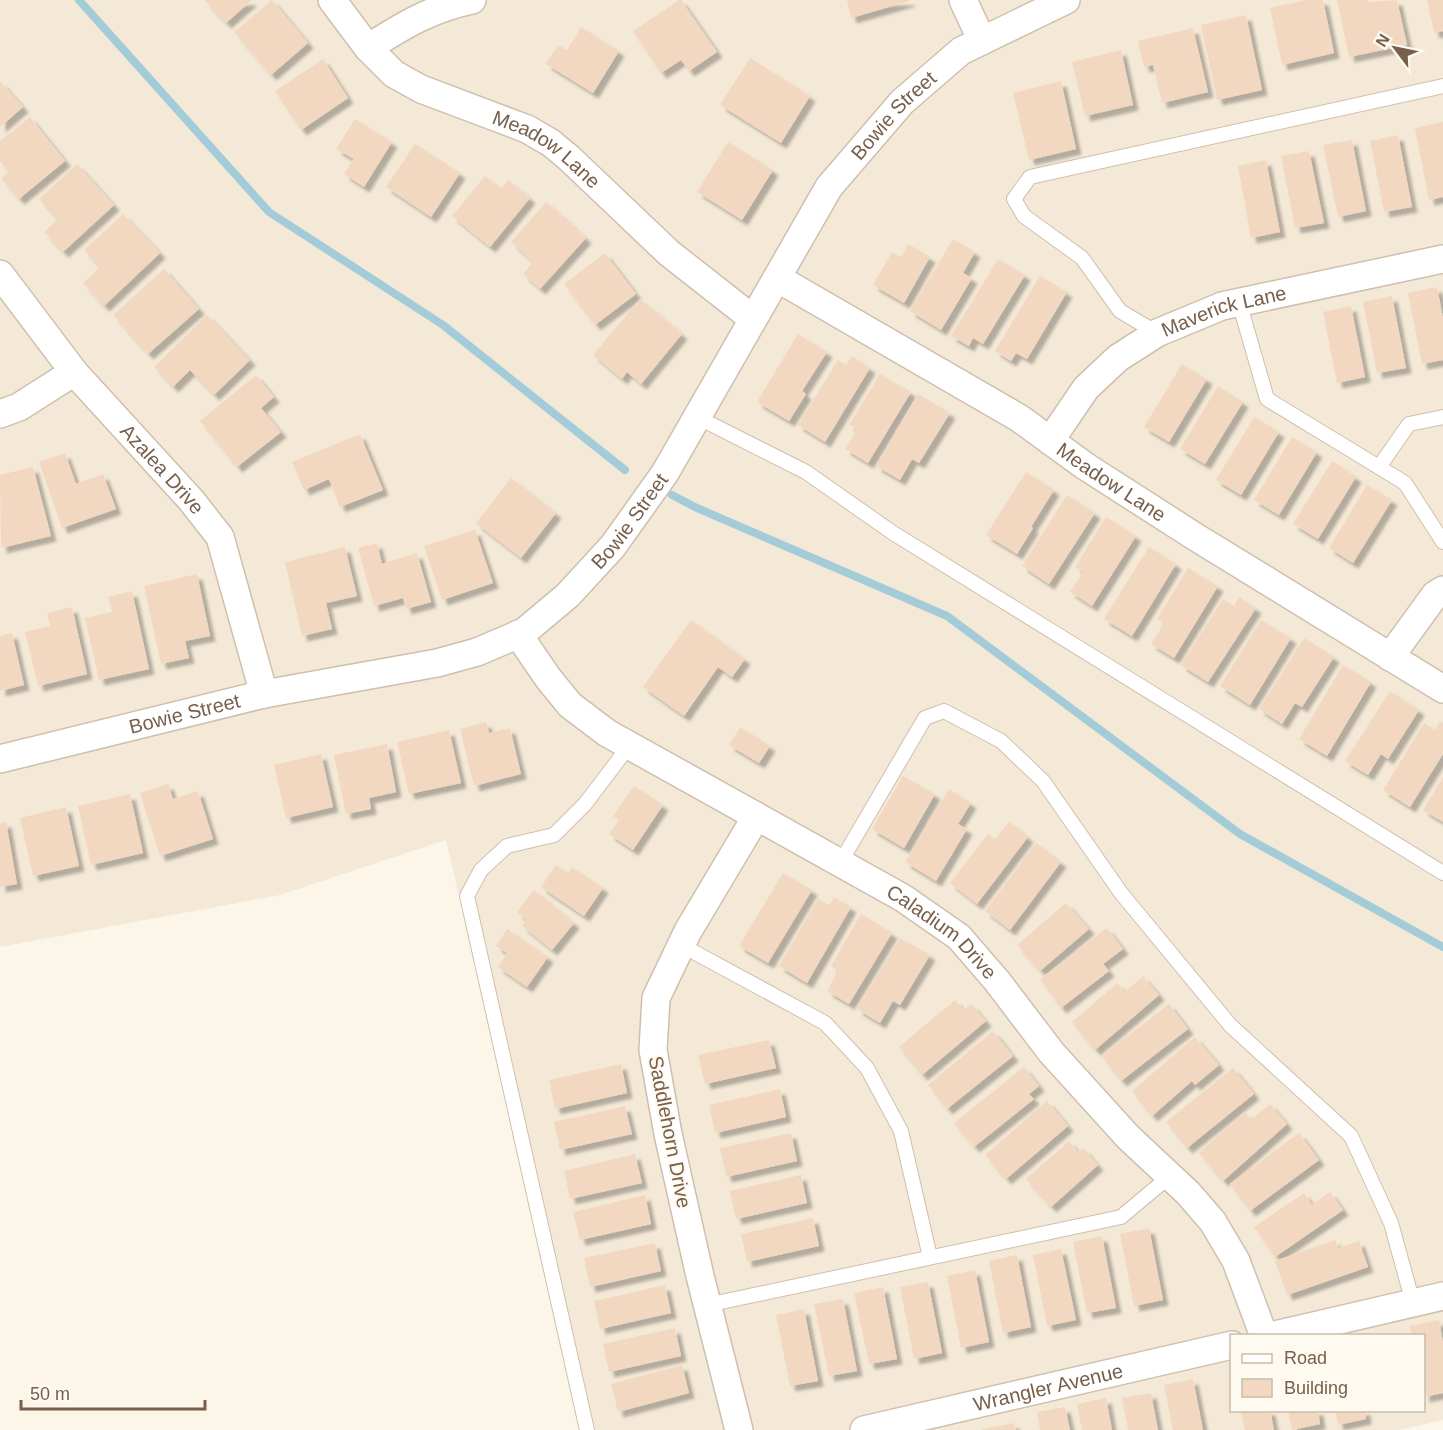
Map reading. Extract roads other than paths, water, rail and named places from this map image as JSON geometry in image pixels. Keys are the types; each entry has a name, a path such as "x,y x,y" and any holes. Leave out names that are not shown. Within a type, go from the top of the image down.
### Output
{"street":[{"name":"Meadow Lane","path":"332,0 368,48 394,74 421,89 527,129 551,143 669,253 753,319"},
{"path":"368,48 412,20 453,4 472,0"},
{"path":"963,0 982,40"},
{"name":"Bowie Street","path":"0,759 264,694 437,663 477,652 524,632 568,595 613,546 665,473 836,178 902,102 962,51 1066,0"},
{"name":"Maverick Lane","path":"1050,441 1086,388 1118,358 1157,333 1222,306 1443,259"},
{"name":"Azalea Drive","path":"0,274 74,372 191,500 220,537 264,694"},
{"name":"Meadow Lane","path":"777,278 1019,418 1085,466 1194,536 1443,689"},
{"path":"0,414 19,406 74,372"},
{"path":"1390,657 1435,595 1443,590"},
{"name":"Caladium Drive","path":"518,634 570,705 608,733 756,818 903,898 959,937 997,981 1051,1052 1128,1137 1188,1193 1213,1222 1236,1261 1264,1334"},
{"name":"Saddlehorn Drive","path":"739,1430 707,1305 668,1134 653,1050 656,998 681,945 756,818"},
{"path":"1275,1334 1443,1296"},
{"name":"Wrangler Avenue","path":"864,1430 1230,1345"}],"lane":[{"path":"1157,333 1120,311 1082,258 1024,216 1014,199 1030,177 1443,86"},
{"path":"1239,302 1267,399 1405,483 1443,542"},
{"path":"697,417 806,472 893,533 1443,873"},
{"path":"1379,467 1409,424 1443,417"},
{"path":"840,863 925,718 944,711 1001,741 1043,781 1121,893 1230,1025 1351,1136 1391,1223 1413,1303"},
{"path":"587,1430 467,896 481,870 507,846 554,835 585,804 629,746"},
{"path":"681,945 825,1023 867,1068 901,1131 930,1257"},
{"path":"707,1305 1120,1217 1170,1176"}],"waterway":[{"path":"79,0 269,212 443,325 625,470"},
{"path":"672,495 697,508 947,616 1240,834 1443,947"}]}
